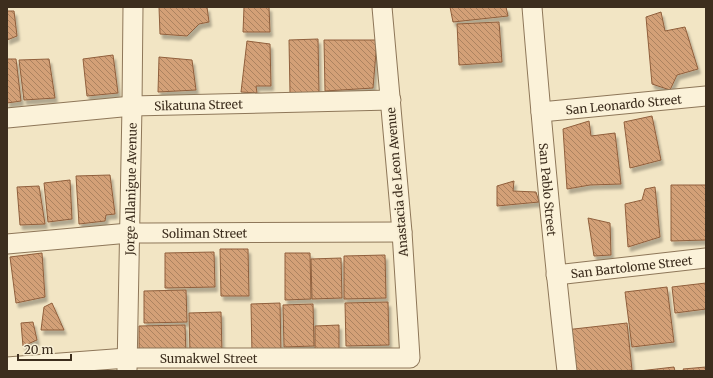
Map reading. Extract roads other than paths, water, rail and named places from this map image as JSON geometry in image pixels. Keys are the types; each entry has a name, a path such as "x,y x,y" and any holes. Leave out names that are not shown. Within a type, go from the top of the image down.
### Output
{"street":[{"name":"Jorge Allanigue Avenue","path":"127,364 133,7"},
{"name":"Anastacia de Leon Avenue","path":"382,7 402,232 410,358"},
{"name":"San Pablo Street","path":"532,7 556,275 567,371"},
{"name":"San Leonardo Street","path":"541,112 706,96"},
{"name":"Sikatuna Street","path":"7,118 132,106 391,100"},
{"name":"Soliman Street","path":"7,244 129,233 402,232"},
{"name":"San Bartolome Street","path":"556,275 706,258"},
{"name":"Sumakwel Street","path":"7,367 410,358"}]}
